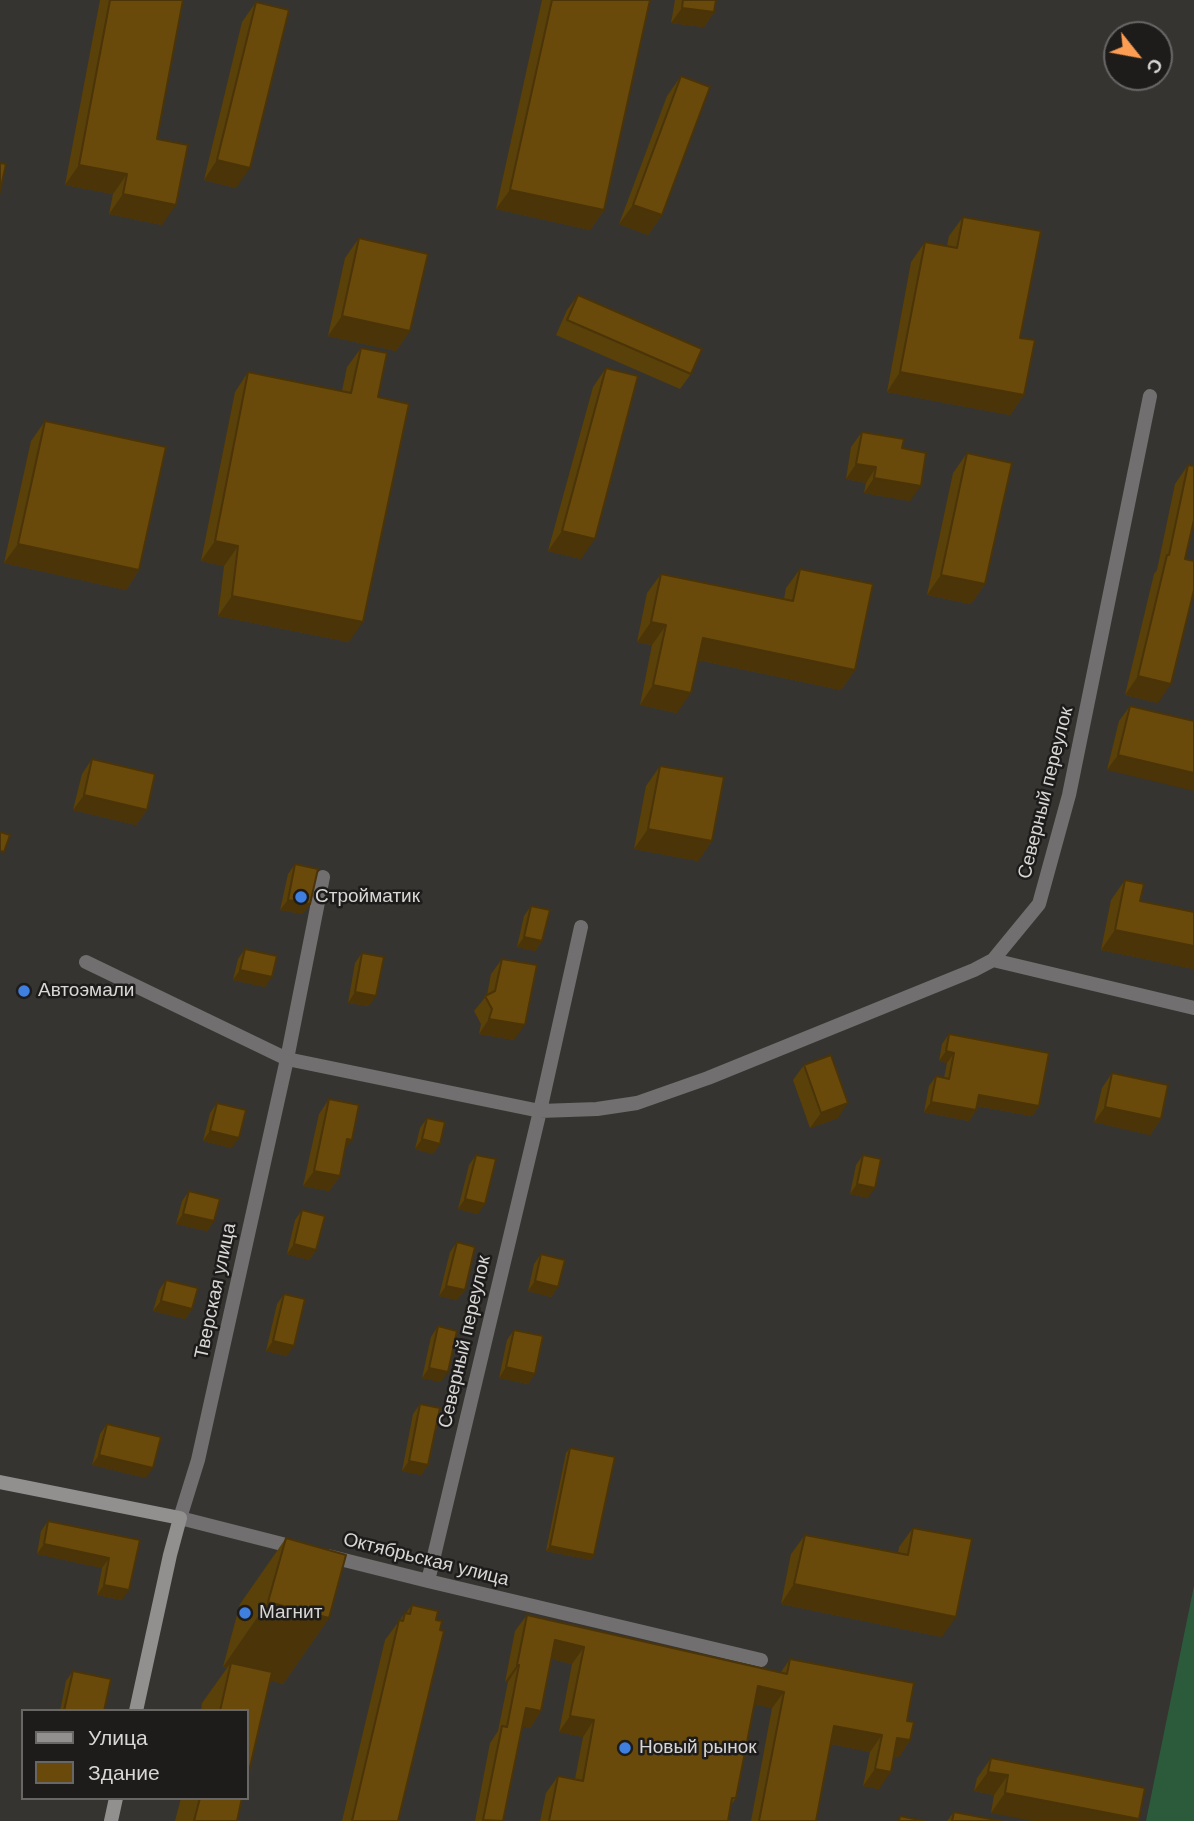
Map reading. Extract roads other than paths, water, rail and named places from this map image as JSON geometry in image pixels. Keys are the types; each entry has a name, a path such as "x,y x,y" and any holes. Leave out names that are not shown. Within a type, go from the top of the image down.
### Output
{"main road":[{"name":"Октябрьская улица","path":"0,1482 180,1518"},
{"name":"Тверская улица","path":"136,1709 180,1518"},
{"path":"111,1821 116,1800"}],"street":[{"name":"Северный переулок","path":"540,1111 597,1109 637,1103 708,1078 993,960 1039,904 1069,796 1150,396"},
{"name":"Тверская улица","path":"180,1518 198,1460 287,1059 323,877"},
{"name":"Северный переулок","path":"428,1581 581,927"},
{"path":"993,960 1194,1008"},
{"path":"86,962 287,1059 540,1111"},
{"name":"Октябрьская улица","path":"180,1518 428,1581 761,1660"}],"place":[{"name":"Стройматик","path":"301,897"},
{"name":"Автоэмали","path":"24,991"},
{"name":"Магнит","path":"245,1613"},
{"name":"Новый рынок","path":"625,1748"}]}
